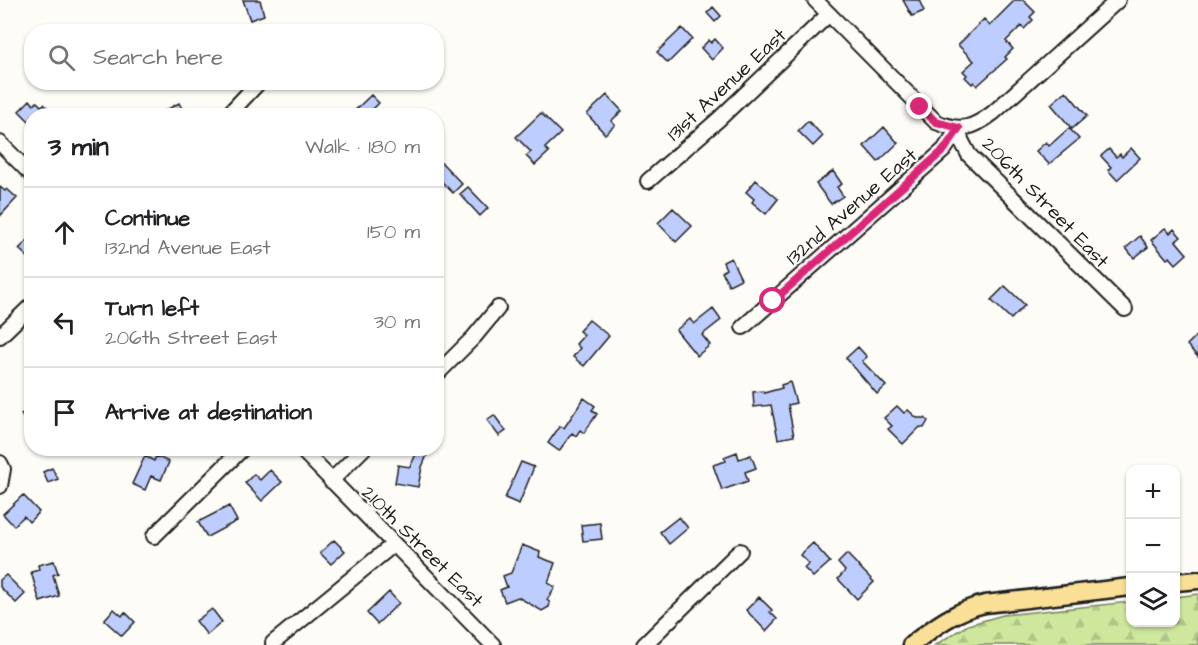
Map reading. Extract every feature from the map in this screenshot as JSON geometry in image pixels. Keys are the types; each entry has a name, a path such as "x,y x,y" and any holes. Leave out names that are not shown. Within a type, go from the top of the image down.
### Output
{"main road":[{"path":"1180,582 1198,580"},
{"path":"911,645 949,617 966,608 1126,588"}],"street":[{"name":"206th Street East","path":"815,0 936,122 959,128 961,140 969,155 1125,309"},
{"path":"959,128 964,129 977,125 993,113 1118,0"},
{"name":"131st Avenue East","path":"648,182 719,119 829,14"},
{"path":"234,108 251,90"},
{"name":"132nd Avenue East","path":"743,327 944,150 959,128"},
{"path":"0,143 24,167"},
{"path":"444,367 474,337 498,308"},
{"path":"0,336 24,312"},
{"path":"154,536 235,456"},
{"name":"210th Street East","path":"308,456 494,645"},
{"path":"331,481 356,456"},
{"path":"0,463 3,469 0,486"},
{"path":"273,643 394,544"},
{"path":"644,645 740,551"}],"green space":[{"path":"1198,594 1198,645 935,645 968,625 1003,615 1126,602 1126,627 1180,627 1180,596"}],"building":[{"path":"243,0 260,0 264,15 250,20"},
{"path":"903,0 919,0 924,11 912,16"},
{"path":"1015,0 1023,0 1035,12 1030,17 1033,20 1024,29 1021,26 1006,41 1013,49 1005,57 1007,59 977,86 974,82 972,84 963,71 974,61 958,45 984,19 990,25"},
{"path":"713,7 721,16 715,22 707,13"},
{"path":"682,28 692,39 668,63 657,52"},
{"path":"715,39 723,48 712,60 701,48 709,40 711,43"},
{"path":"1066,91 1087,116 1072,129 1051,104"},
{"path":"371,95 379,103 374,108 357,108"},
{"path":"607,95 622,111 611,121 615,125 605,134 587,114"},
{"path":"30,100 34,105 37,102 48,108 24,108 24,116 19,111"},
{"path":"179,103 182,108 170,108"},
{"path":"541,113 561,133 545,148 549,152 535,165 526,156 531,152 516,137"},
{"path":"808,121 823,136 813,146 798,131"},
{"path":"884,127 898,143 878,162 864,146"},
{"path":"1069,128 1079,139 1049,164 1036,151 1046,142 1049,146"},
{"path":"1131,148 1140,158 1117,180 1108,170 1111,167 1101,156 1109,149 1116,157 1120,154 1122,157"},
{"path":"444,165 462,184 453,193 444,184"},
{"path":"833,171 842,184 837,187 843,196 831,204 816,184"},
{"path":"756,180 778,199 766,214 752,202 754,199 746,192"},
{"path":"0,187 5,191 7,189 17,198 0,216"},
{"path":"468,187 488,208 480,216 460,194"},
{"path":"673,208 692,226 676,242 658,223"},
{"path":"1165,228 1170,233 1174,229 1181,237 1176,241 1187,254 1176,264 1170,257 1167,259 1151,240"},
{"path":"1140,236 1148,247 1134,258 1126,248"},
{"path":"24,244 24,254 19,249"},
{"path":"731,258 741,279 729,285 722,272 726,269 723,262"},
{"path":"1005,286 1025,305 1011,319 991,300"},
{"path":"713,309 721,320 702,335 710,345 697,356 676,330 690,319 694,324"},
{"path":"589,320 609,336 584,366 573,357 580,348 576,344 584,335 579,331"},
{"path":"1198,334 1198,357 1187,345"},
{"path":"858,347 867,357 862,361 886,386 877,394 846,358"},
{"path":"790,382 796,403 788,405 794,436 778,439 771,405 754,407 753,392 763,391 764,393 782,388 781,385"},
{"path":"584,398 595,406 592,410 597,414 584,433 580,430 576,436 572,433 559,451 548,443 560,426 564,428"},
{"path":"897,406 904,413 908,410 917,418 925,418 928,421 924,428 920,427 903,444 888,429 892,426 884,418"},
{"path":"494,415 506,431 499,436 487,420"},
{"path":"737,452 739,459 751,455 756,468 745,472 748,481 722,490 713,465 726,461 724,457"},
{"path":"145,456 154,461 156,456 169,462 161,480 151,476 145,490 132,484"},
{"path":"415,456 427,456 418,487 395,483 398,465 410,467"},
{"path":"521,462 534,467 519,504 505,498"},
{"path":"52,468 58,479 48,483 43,472"},
{"path":"270,470 282,482 262,501 245,483 254,474 260,480"},
{"path":"23,495 39,512 29,522 24,516 14,526 3,514"},
{"path":"229,506 237,521 207,537 198,522"},
{"path":"679,517 688,528 669,544 660,532"},
{"path":"600,523 602,539 583,541 581,525"},
{"path":"334,540 345,551 331,564 320,553"},
{"path":"813,543 830,562 813,577 804,568 809,564 800,555"},
{"path":"522,545 540,552 539,557 555,563 548,583 555,587 547,600 550,603 549,607 542,611 518,597 505,602 500,590 507,587 503,576 511,573"},
{"path":"847,554 874,582 857,599 838,579 845,571 838,563"},
{"path":"54,561 58,573 53,575 59,596 40,602 31,572 39,570 38,565"},
{"path":"6,575 25,594 16,603 0,587 0,580"},
{"path":"389,592 399,603 377,624 367,613"},
{"path":"759,597 772,610 770,612 777,619 766,631 746,610"},
{"path":"114,609 122,616 125,612 135,622 122,636 104,620"},
{"path":"212,609 222,622 207,635 196,621"}],"route":[{"path":"773,301 944,150 959,128 936,122 920,107"}]}
